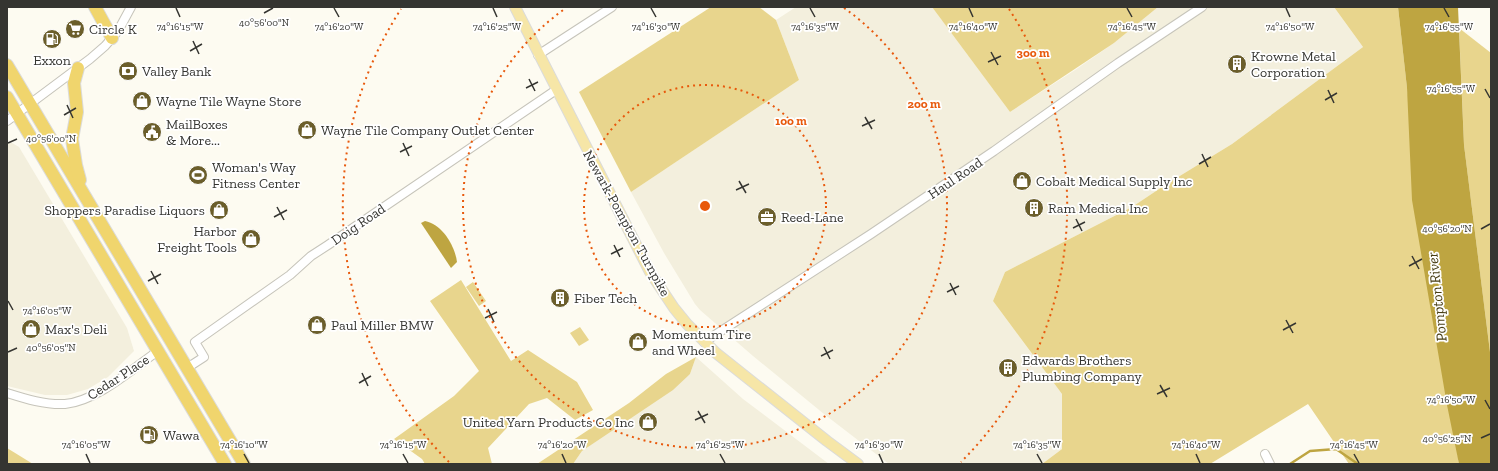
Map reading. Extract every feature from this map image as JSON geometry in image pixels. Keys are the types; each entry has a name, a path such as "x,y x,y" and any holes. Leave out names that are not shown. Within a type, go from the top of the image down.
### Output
{"highway":[{"path":"95,7 112,38"},
{"path":"7,64 244,464"},
{"path":"78,68 74,83 78,112 72,139 76,165 87,200"},
{"path":"7,97 226,464"}],"main road":[{"name":"Newark-Pompton Turnpike","path":"515,7 650,272 674,308 704,342 746,377 858,464"}],"street":[{"path":"7,121 97,54 118,31 131,7"},
{"path":"538,54 612,7"},
{"name":"Haul Road","path":"704,342 871,234 1010,141 1114,66 1202,7"},
{"name":"Doig Road","path":"187,368 204,357 195,342 290,275 311,256 556,90"},
{"name":"Cedar Place","path":"7,393 51,403 76,402 96,394 158,351"},
{"path":"1265,454 1270,464"}],"shaded area":[{"path":"711,7 759,7 776,20 799,80 631,192 579,92"},
{"path":"796,7 932,7 1010,112 1114,43 1158,7 1334,7 1363,47 1232,144 1132,207 1005,272 993,301 1062,394 1062,449 1042,464 889,464 824,414 700,310 664,253 631,192 799,80 776,20"},
{"path":"932,7 1158,7 1114,43 1010,112"},
{"path":"1334,7 1398,7 1407,88 1459,464 1349,464 1308,404 1210,464 1042,464 1062,449 1062,394 993,301 1005,272 1132,207 1232,144 1363,47"},
{"path":"1459,28 1491,53 1491,360 1464,145"},
{"path":"7,143 12,143 19,147 127,328 134,351 108,377 88,389 67,395 45,395 7,386"},
{"path":"461,280 511,361 528,350 577,382 593,410 575,420 547,398 529,404 488,448 492,464 425,464 422,459 394,439 454,396 479,371 430,301"},
{"path":"473,282 486,301 479,306 466,287"},
{"path":"580,327 589,340 579,346 570,333"},
{"path":"696,357 743,399 829,464 573,464 582,451 690,374"},
{"path":"696,357 690,374 673,390 582,451 573,464 537,464 629,403 666,374"},
{"path":"7,448 33,464 7,464"}],"water":[{"name":"Pompton River","path":"1398,7 1458,7 1464,145 1491,360 1491,464 1459,464 1447,405 1412,200 1407,88"},
{"path":"425,221 437,226 447,237 454,249 457,262 451,268 421,223"}],"waterway":[{"path":"1290,464 1310,451 1336,449 1358,464"}],"place":[{"name":"Circle K","path":"75,29"},
{"name":"Exxon","path":"52,39"},
{"name":"Krowne Metal Corporation","path":"1237,64"},
{"name":"Valley Bank","path":"128,71"},
{"name":"Wayne Tile Wayne Store","path":"142,101"},
{"name":"Wayne Tile Company Outlet Center","path":"307,130"},
{"name":"MailBoxes & More...","path":"152,132"},
{"name":"Woman's Way Fitness Center","path":"198,175"},
{"name":"Cobalt Medical Supply Inc","path":"1022,181"},
{"name":"Ram Medical Inc","path":"1034,208"},
{"name":"Shoppers Paradise Liquors","path":"219,210"},
{"name":"Reed-Lane","path":"767,217"},
{"name":"Harbor Freight Tools","path":"251,239"},
{"name":"Fiber Tech","path":"560,298"},
{"name":"Paul Miller BMW","path":"317,325"},
{"name":"Max's Deli","path":"31,329"},
{"name":"Momentum Tire and Wheel","path":"638,342"},
{"name":"Edwards Brothers Plumbing Company","path":"1008,368"},
{"name":"United Yarn Products Co Inc","path":"648,422"},
{"name":"Wawa","path":"149,435"}]}
